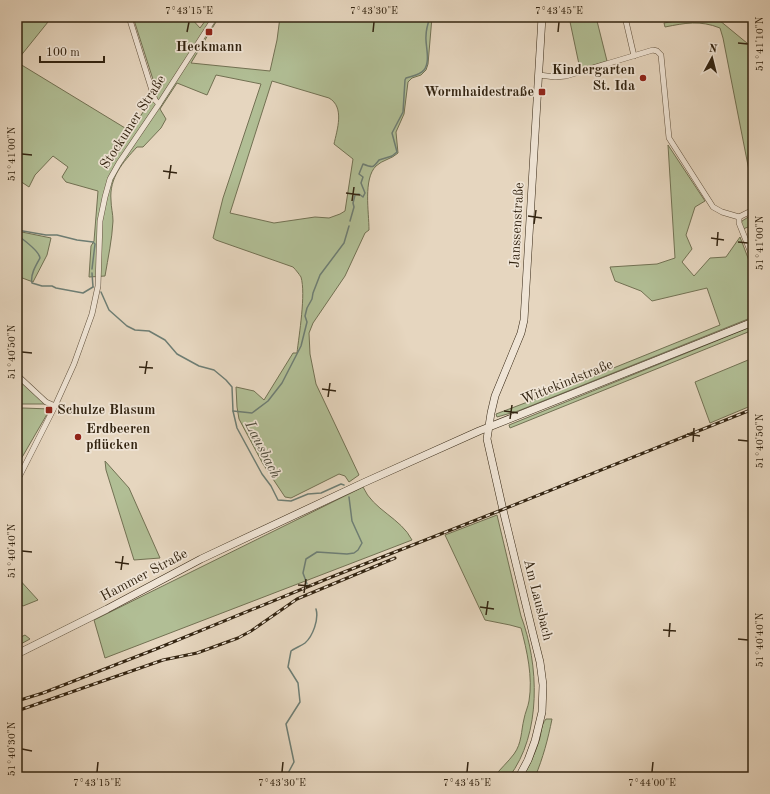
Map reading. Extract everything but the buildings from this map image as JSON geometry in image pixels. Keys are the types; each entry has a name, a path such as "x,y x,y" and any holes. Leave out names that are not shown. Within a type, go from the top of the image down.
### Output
{"main road":[{"name":"Janssenstraße","path":"488,428 495,396 521,333 524,320 542,17"},
{"name":"Wittekindstraße","path":"283,520 436,450 488,428 753,322"},
{"name":"Am Lausbach","path":"488,428 488,447 534,634 543,685 542,712 535,740 528,760 519,777"},
{"name":"Hammer Straße","path":"17,654 107,609 201,559 283,520"}],"street":[{"path":"129,17 155,100 159,104"},
{"name":"Stockumer Straße","path":"17,481 55,406 74,364 88,325 96,299 98,286 100,221 107,189 114,171 215,17"},
{"path":"625,17 634,56"},
{"path":"539,75 566,76 653,50 657,51 661,55 669,138 713,207 722,212 739,217 753,210"},
{"path":"739,217 739,223 753,258"},
{"path":"17,375 46,402 55,406"}],"green space":[{"path":"17,17 52,17 19,58 17,57"},
{"path":"133,17 190,17 200,28 208,17 219,17 191,63 270,71 277,40 280,17 432,17 428,64 426,70 421,75 412,78 408,82 404,114 396,132 398,153 376,166 369,179 369,230 365,233 345,276 313,323 309,333 310,354 316,384 359,475 349,482 345,476 339,474 291,498 285,497 263,464 239,419 236,387 254,391 264,400 293,353 297,353 303,294 301,277 293,267 213,238 223,198 261,84 216,75 207,95 177,83 160,109 166,119 161,128 143,147 137,147 118,171 112,185 111,203 113,218 110,249 105,276 89,277 91,246 94,241 98,191 66,182 62,177 68,167 53,156 35,175 29,187 17,179 17,70 20,64 130,131 157,92","holes":["272,81 329,98 337,107 339,119 334,144 353,159 345,211 329,218 315,217 274,223 230,213"]},
{"path":"569,17 596,17 607,61 580,69"},
{"path":"698,17 719,20 753,48 753,191 720,28 713,25 699,23 686,23 665,27 664,23"},
{"path":"668,145 705,201 695,207 686,235 692,249 682,262 694,276 710,258 726,257 740,237 753,271 753,317 518,411 497,417 496,414 720,325 707,288 652,301 641,291 615,281 610,267 657,264 675,258"},
{"path":"753,214 753,225 743,229 741,225 742,221"},
{"path":"17,231 51,238 47,255 33,282 17,276"},
{"path":"753,326 753,330 510,428 509,425"},
{"path":"753,358 753,405 710,423 695,382"},
{"path":"22,380 48,404 17,404 17,396 21,392"},
{"path":"17,409 50,409 17,466"},
{"path":"105,461 129,488 160,558 134,560 106,470"},
{"path":"363,487 373,502 401,526 412,540 105,658 94,620"},
{"path":"497,515 521,616 527,635 534,677 532,720 527,740 520,760 509,777 494,777 517,750 529,701 530,673 521,628 485,620 445,535"},
{"path":"17,577 38,600 23,606 17,601"},
{"path":"25,635 30,639 17,646 17,639"},
{"path":"546,719 552,719 538,770 535,777 523,777 536,750 543,724"}],"waterway":[{"path":"350,221 354,207 353,203 355,195 359,194 363,197 365,193 361,183 363,177 359,174 363,164 369,166 375,165 379,160 392,156 397,152 392,133 403,112 406,78 420,73 426,66 426,33 430,17"},
{"path":"233,411 252,413 268,401 282,383 301,346 307,322 305,316 307,308 312,299 320,275 344,243 349,226"},
{"name":"Lausbach","path":"17,230 46,235 57,235 93,242 95,244 92,269"},
{"path":"17,235 34,249 40,258 33,273 32,283 83,293 93,287"},
{"name":"Lausbach","path":"92,273 93,287"},
{"name":"Lausbach","path":"101,292 109,310 127,326 135,330 149,331 165,340 177,354 199,366 214,370 232,387 233,411 237,428 278,500 291,501 308,494 321,493 341,484 344,485"},
{"name":"Lausbach","path":"307,584 303,573 306,559 317,552 354,553 358,550 362,543 352,521 349,497"},
{"name":"Lausbach","path":"286,777 294,762 286,724 300,702 298,683 288,667 291,651 305,643 313,632 317,618 316,609"}],"railway":[{"path":"17,701 43,693 156,649 329,578 753,409"},
{"path":"17,711 163,660 197,653 238,638 251,631 297,599 395,558"}],"place":[{"name":"Heckmann","path":"209,32"},
{"name":"Kindergarten St. Ida","path":"643,78"},
{"name":"Wormhaidestraße","path":"542,92"},
{"name":"Schulze Blasum","path":"49,410"},
{"name":"Erdbeeren pflücken","path":"78,437"}]}
